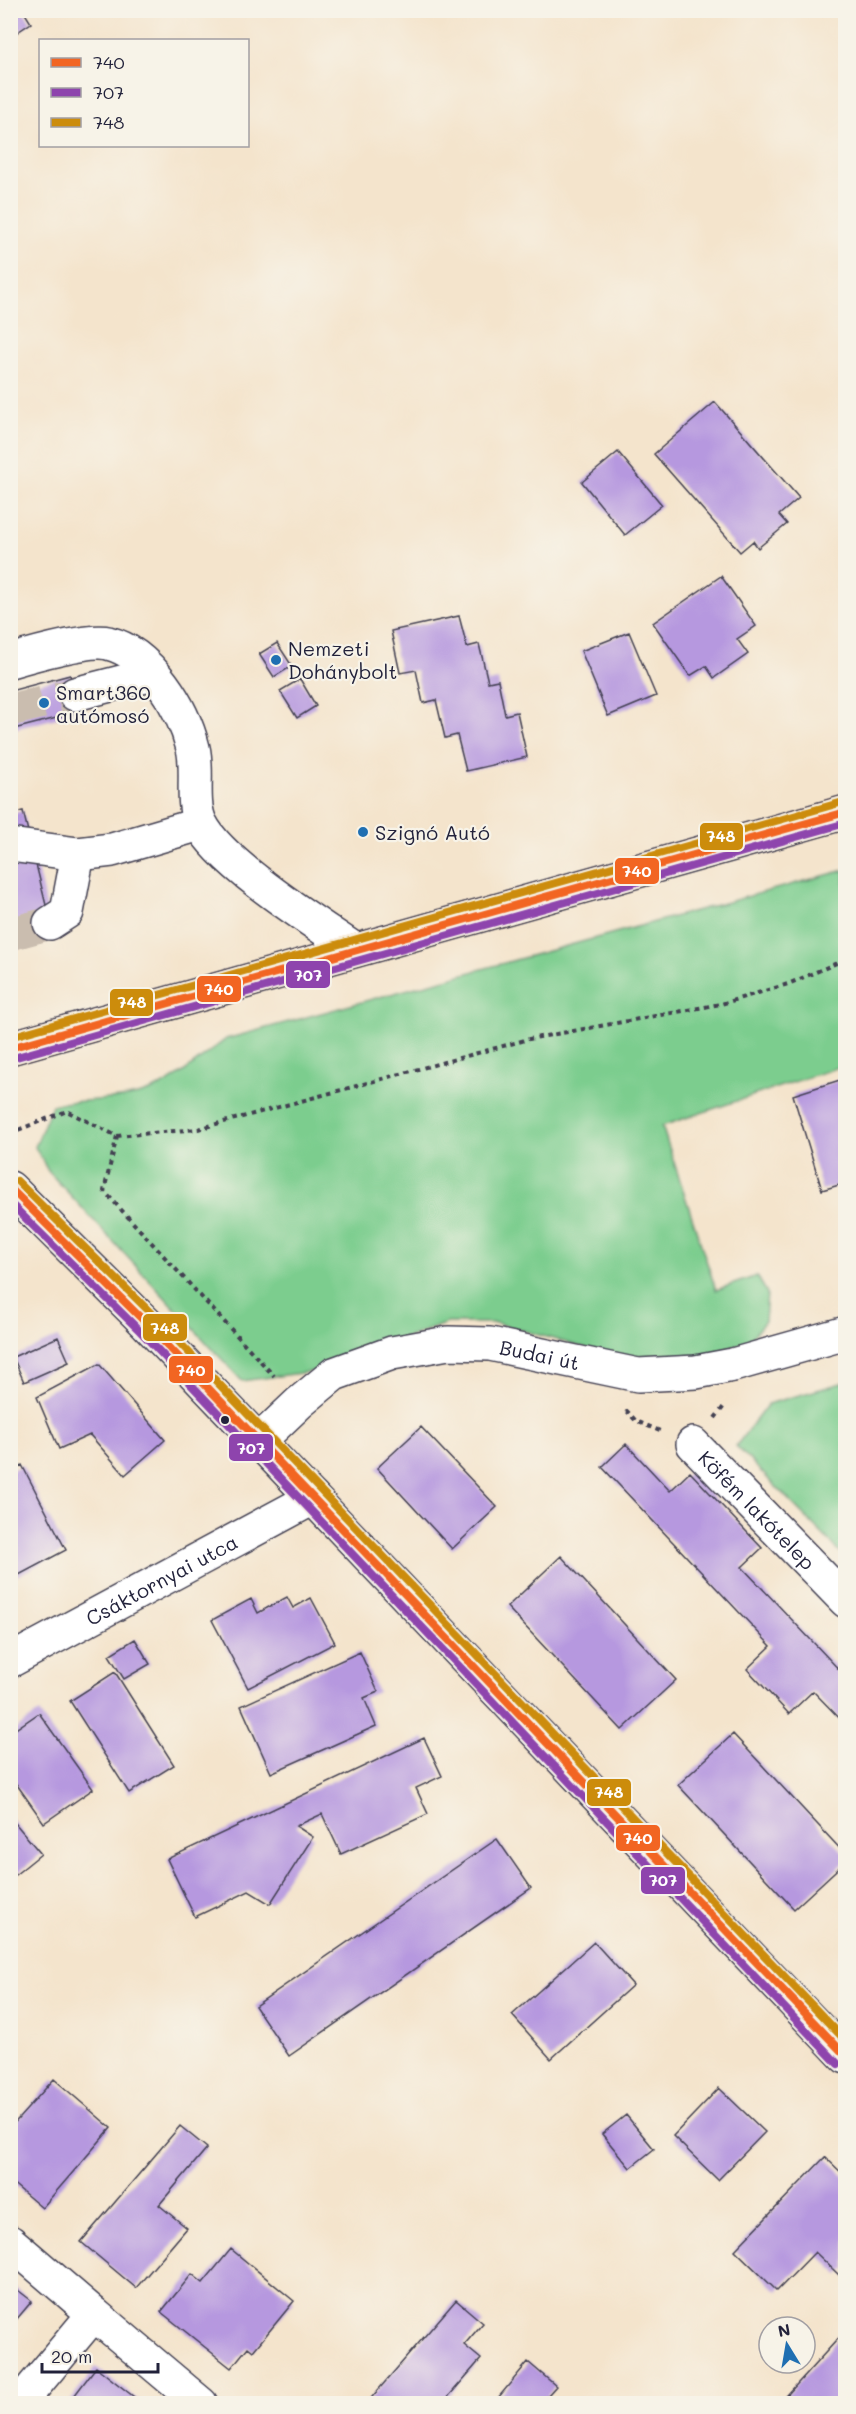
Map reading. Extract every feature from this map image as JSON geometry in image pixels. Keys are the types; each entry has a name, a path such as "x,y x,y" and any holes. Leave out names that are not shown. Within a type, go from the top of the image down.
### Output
{"main road":[{"path":"10,1048 846,812"}],"street":[{"path":"10,661 43,650 107,642 141,660 173,698 193,748 200,824 226,854 283,900 355,950"},
{"path":"75,694 153,674"},
{"path":"10,846 78,854 112,850 200,824"},
{"path":"50,923 67,912 78,854"},
{"path":"10,1188 147,1324 846,2057"},
{"name":"Budai út","path":"259,1441 299,1402 334,1374 392,1353 448,1343 490,1344 638,1375 696,1372 734,1365 846,1333"},
{"name":"Köfém lakótelep","path":"693,1444 846,1601"},
{"name":"Csáktornyai utca","path":"10,1661 313,1498"},
{"path":"10,2242 201,2403"},
{"path":"19,2403 94,2314"}],"path":[{"path":"10,1133 67,1112 117,1136 198,1129 529,1039 721,1004 788,984 846,959"},
{"path":"117,1136 104,1191 299,1402"}],"green space":[{"path":"845,870 845,1065 662,1126 716,1290 757,1276 767,1293 765,1321 748,1342 670,1364 589,1349 496,1323 447,1323 316,1371 242,1381 48,1171 35,1147 52,1105 145,1093 175,1078 226,1039"},
{"path":"846,1382 845,1557 736,1446 768,1404"}],"building":[{"path":"10,10 23,10 31,23 10,37"},
{"path":"715,402 799,498 779,515 787,524 758,548 753,541 740,552 654,454"},
{"path":"618,452 662,505 625,535 582,482"},
{"path":"721,576 756,626 737,639 748,654 714,678 706,666 690,676 653,623"},
{"path":"459,616 467,647 479,644 488,682 498,680 505,715 517,712 527,757 466,771 457,735 445,738 436,700 423,703 416,670 400,673 391,631"},
{"path":"629,632 656,696 608,716 581,651"},
{"name":"Nemzeti Dohánybolt","path":"277,643 292,666 274,677 259,654"},
{"name":"Smart360 autómosó","path":"70,675 80,712 10,730 10,691"},
{"path":"300,679 316,706 297,718 280,691"},
{"path":"23,811 54,938 10,949 10,814"},
{"path":"846,1078 846,1183 822,1190 793,1095"},
{"path":"58,1337 69,1362 24,1382 13,1357"},
{"path":"99,1364 165,1440 125,1475 90,1435 59,1449 37,1397"},
{"path":"421,1427 497,1507 452,1549 377,1468"},
{"path":"626,1444 670,1491 690,1472 762,1548 742,1567 846,1677 846,1725 813,1691 789,1714 747,1669 771,1646 602,1467"},
{"path":"22,1465 66,1550 17,1576 10,1564 10,1471"},
{"path":"561,1556 676,1680 622,1730 507,1607"},
{"path":"287,1597 293,1608 311,1598 335,1643 248,1688 212,1620 251,1599 258,1613"},
{"path":"135,1639 150,1664 124,1679 109,1655"},
{"path":"360,1652 378,1692 364,1698 376,1726 271,1773 241,1706"},
{"path":"115,1672 174,1765 129,1793 70,1701"},
{"path":"39,1713 93,1789 44,1823 10,1775 10,1733"},
{"path":"733,1734 846,1855 846,1861 794,1909 678,1785"},
{"path":"424,1738 442,1776 416,1788 428,1814 341,1854 322,1814 296,1826 313,1837 270,1904 249,1891 195,1917 167,1859"},
{"path":"10,1817 41,1854 10,1879"},
{"path":"497,1839 531,1888 289,2056 255,2006"},
{"path":"594,1942 633,1985 551,2059 512,2015"},
{"path":"54,2079 111,2128 42,2208 10,2181 10,2128"},
{"path":"719,2088 765,2132 718,2180 673,2136"},
{"path":"626,2115 654,2149 630,2168 602,2134"},
{"path":"180,2126 207,2148 159,2205 187,2228 136,2288 81,2242"},
{"path":"825,2157 846,2177 846,2269 839,2275 815,2252 777,2291 735,2250"},
{"path":"231,2249 294,2301 253,2351 248,2347 231,2368 161,2312 192,2274 203,2283"},
{"path":"10,2284 32,2301 10,2327"},
{"path":"456,2300 483,2323 464,2345 481,2359 442,2404 366,2404"},
{"path":"846,2330 846,2404 779,2404 805,2375 817,2375 817,2362"},
{"path":"528,2362 556,2386 540,2404 493,2404"},
{"path":"96,2367 143,2404 68,2404"}],"tunnel":[{"path":"10,710 75,694"},
{"path":"10,934 50,923"}],"transit line":[{"name":"748","path":"10,1037 843,802"},
{"name":"740","path":"10,1048 846,812"},
{"name":"707","path":"13,1058 846,823"},
{"name":"748","path":"17,1181 155,1317 846,2041"},
{"name":"740","path":"10,1188 147,1324 846,2056"},
{"name":"707","path":"10,1203 140,1331 838,2064"}],"place":[{"name":"Nemzeti Dohánybolt","path":"276,660"},
{"name":"Smart360 autómosó","path":"44,703"},
{"name":"Szignó Autó","path":"363,832"}]}
